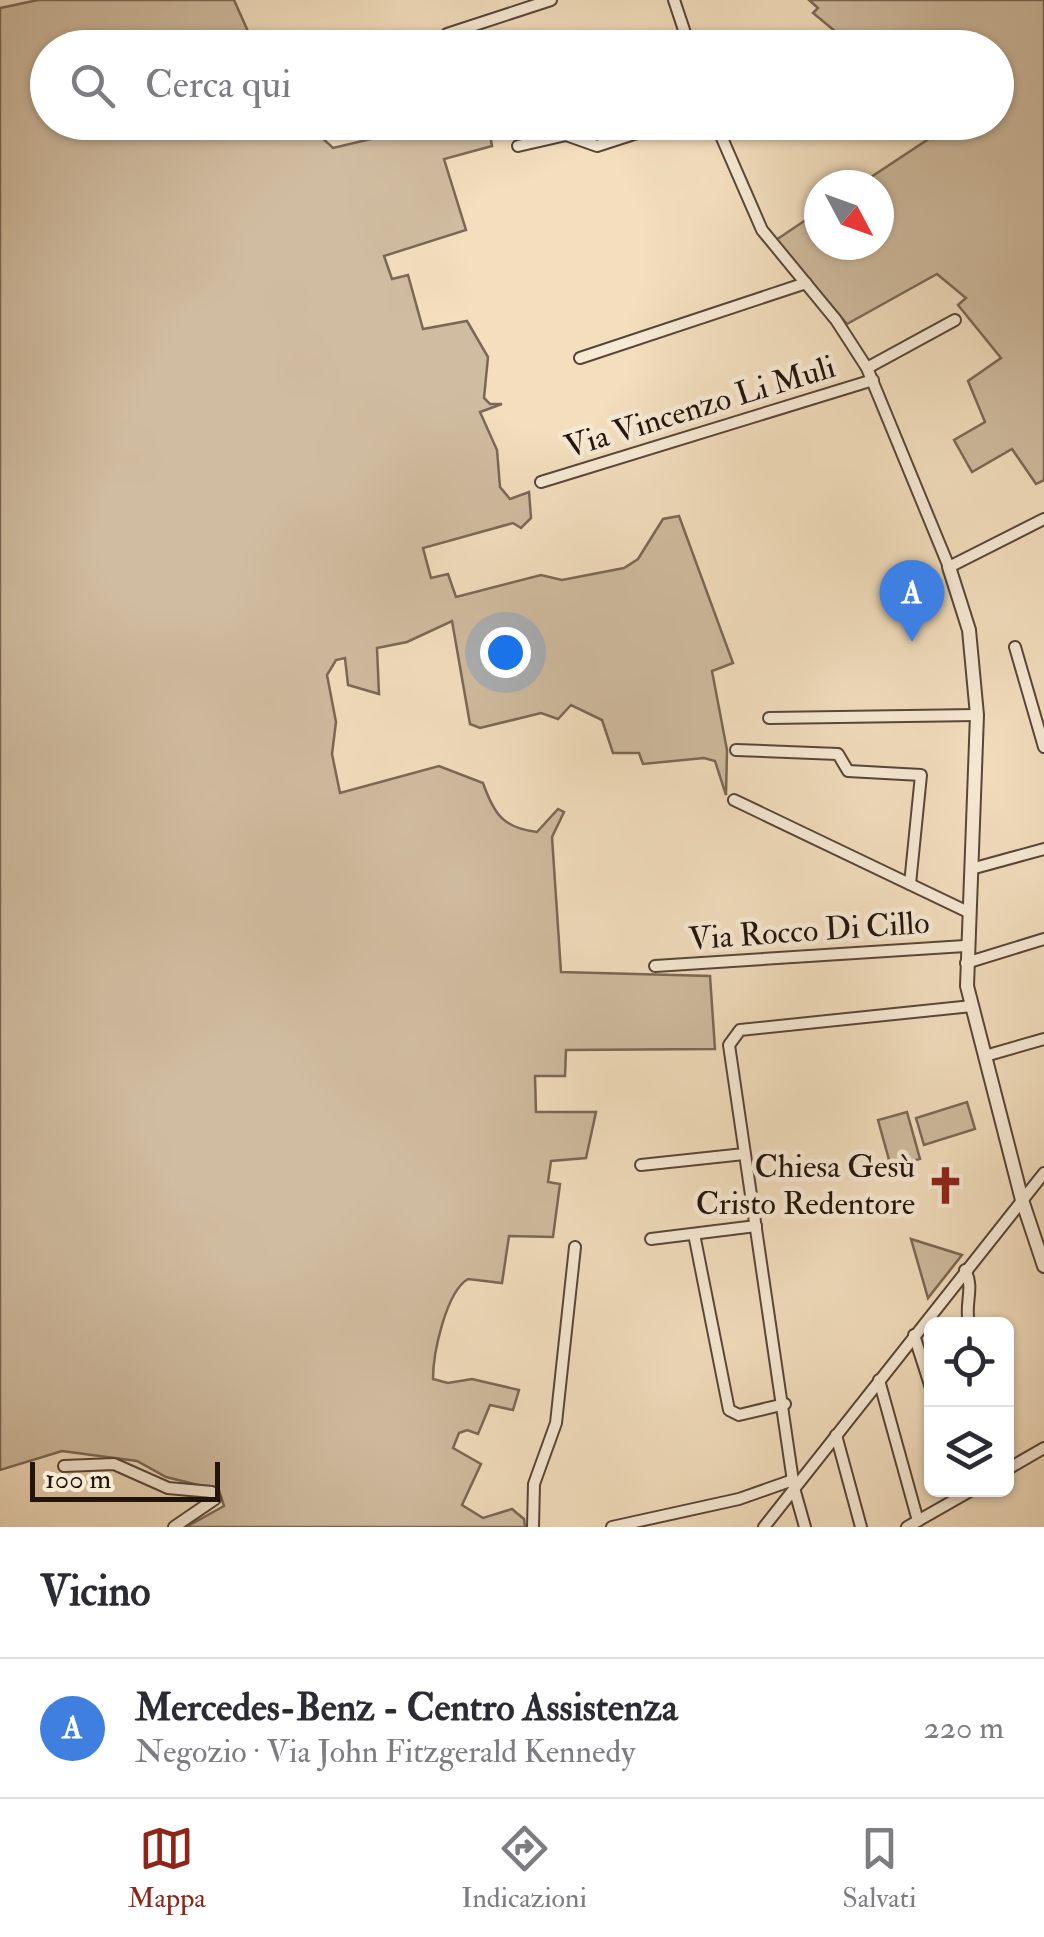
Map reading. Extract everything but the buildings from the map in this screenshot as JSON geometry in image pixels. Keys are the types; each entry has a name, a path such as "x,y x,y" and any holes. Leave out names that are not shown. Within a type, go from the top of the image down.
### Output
{"street":[{"path":"459,30 551,0"},
{"path":"674,0 684,30"},
{"path":"518,146 544,140"},
{"path":"580,140 597,146 616,140"},
{"path":"723,140 762,230 868,368 949,567 968,630 977,715 966,963 972,1006 1022,1200 1044,1266"},
{"path":"580,358 806,283"},
{"path":"868,368 955,320"},
{"name":"Via Vincenzo Li Muli","path":"541,482 735,426 874,380"},
{"path":"949,567 1044,519"},
{"path":"1015,648 1044,747"},
{"path":"769,718 977,715"},
{"path":"736,750 838,754 848,770 921,775 910,884"},
{"path":"734,800 968,912"},
{"path":"971,869 1044,849"},
{"path":"966,963 1044,940"},
{"name":"Via Rocco Di Cillo","path":"655,966 966,946"},
{"path":"805,1527 793,1484 785,1404 729,1045 740,1030 972,1006"},
{"path":"986,1056 1044,1039"},
{"path":"641,1164 744,1154"},
{"path":"764,1527 793,1484 1044,1172"},
{"path":"651,1239 756,1226"},
{"path":"694,1234 729,1410 738,1416 785,1404"},
{"path":"533,1527 534,1484 556,1423 575,1247"},
{"path":"965,1270 971,1287 967,1317"},
{"path":"914,1335 924,1366"},
{"path":"879,1380 912,1524 956,1497"},
{"path":"836,1434 861,1527"},
{"path":"1014,1465 1044,1448"},
{"path":"64,1466 114,1464 158,1485 212,1492 215,1500 210,1507 174,1527"},
{"path":"612,1527 793,1484"}],"shaded area":[{"path":"38,0 234,0 247,30 30,30 30,140 324,140 333,148 367,140 491,140 492,146 444,159 466,230 384,256 392,279 408,275 423,329 467,321 488,357 484,398 490,404 502,404 480,412 497,450 500,487 510,499 529,492 531,518 521,528 513,523 423,548 431,578 448,574 456,597 541,575 562,580 624,568 638,559 663,519 679,516 733,663 712,671 727,750 726,795 715,761 704,758 643,764 639,753 613,753 602,720 571,705 558,719 541,713 480,728 470,724 452,621 407,642 377,648 379,694 348,685 345,658 336,660 327,675 336,722 332,754 340,793 439,766 483,783 501,818 516,827 537,832 558,809 564,812 552,837 561,972 710,976 715,1049 566,1050 565,1076 535,1076 536,1112 596,1112 586,1158 551,1161 548,1182 560,1184 553,1237 509,1236 502,1283 468,1279 453,1296 442,1324 433,1379 448,1383 472,1379 519,1390 513,1410 490,1405 478,1434 467,1430 459,1433 453,1448 481,1464 462,1505 483,1518 512,1509 524,1519 525,1527 186,1527 224,1506 219,1490 166,1477 137,1461 62,1451 0,1470 0,8"},
{"path":"809,0 1044,0 1044,480 1036,484 1012,449 972,472 954,440 985,422 968,381 1001,358 958,305 966,298 937,274 847,324 776,240 804,221 804,260 894,260 894,170 882,170 927,140 1014,140 1014,30 834,30 813,13 818,8"},
{"path":"967,1102 975,1129 924,1145 916,1118"},
{"path":"907,1112 920,1159 891,1167 878,1120"},
{"path":"911,1239 962,1255 928,1298"}],"place":[{"name":"Mercedes-Benz - Centro Assistenza","path":"912,642"},
{"name":"Chiesa Gesù Cristo Redentore","path":"945,1185"}]}
